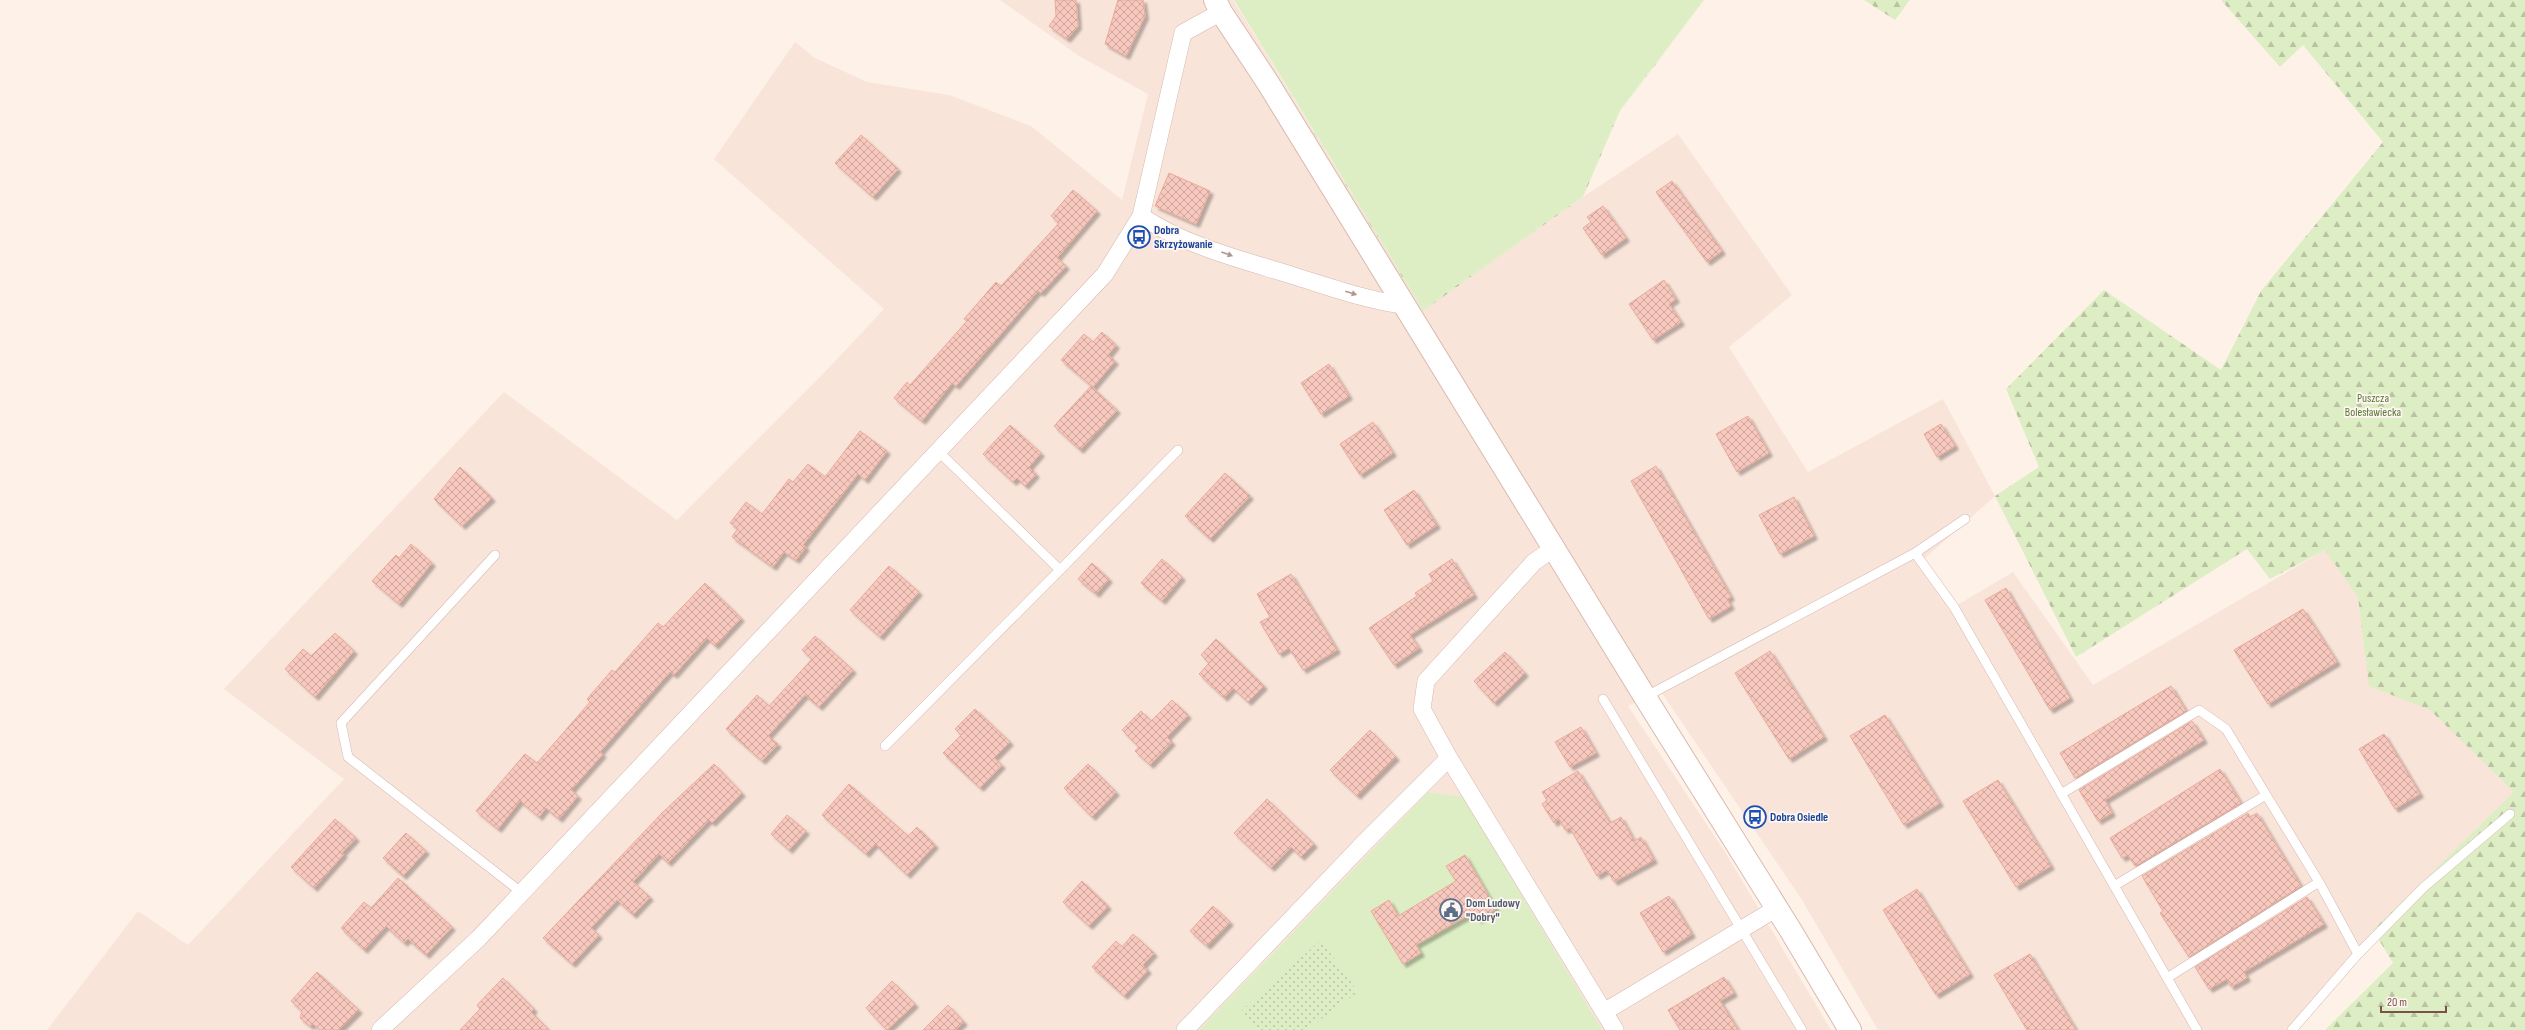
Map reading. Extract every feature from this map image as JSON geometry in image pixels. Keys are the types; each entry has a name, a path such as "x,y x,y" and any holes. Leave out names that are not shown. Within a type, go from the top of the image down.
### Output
{"main road":[{"path":"1218,6 1268,83 1403,305 1777,908 1850,1030"}],"street":[{"path":"380,1030 479,938 1105,274 1141,216 1183,33 1218,6"},
{"path":"1141,216 1161,230 1246,262 1376,301 1403,305"},
{"path":"1554,548 1534,562 1426,681 1422,709 1449,758 1615,1030"},
{"path":"1185,1030 1449,758"},
{"path":"1604,1012 1777,908"}],"lane":[{"path":"885,746 1178,450"},
{"path":"938,451 1060,570"},
{"path":"1645,697 1915,553 1965,519"},
{"path":"1915,553 1954,608 2197,1030"},
{"path":"495,555 341,723 348,757 521,892"},
{"path":"1603,699 1802,1030"},
{"path":"2061,794 2199,710 2226,729 2318,882 2358,954"},
{"path":"2114,886 2266,795"},
{"path":"2292,1030 2358,954 2424,887 2510,814"},
{"path":"2167,978 2318,882"}],"shaded area":[{"path":"1000,0 1233,0 1423,310 1583,197 1678,134 1792,295 1729,347 1808,472 1943,399 1995,496 1924,559 1954,607 2013,572 2093,685 2342,540 2525,797 2423,887 2292,1030 1878,1030 1802,900 1660,690 1628,706 1725,852 1831,1030 1602,1030 1428,792 1199,1030 47,1030 138,911 188,945 344,779 224,689 504,392 677,520 823,374 884,309 714,159 795,42 815,58 867,82 949,95 1031,126 1122,200 1148,94 1079,56"}],"green space":[{"path":"1233,0 1423,309 1582,197 1619,111 1705,0 1620,111 1583,197 1423,311"},
{"path":"1234,0 1704,0 1619,111 1582,197 1423,309"},
{"path":"1864,0 1910,0 1895,20"},
{"name":"Puszcza Bolesławiecka","path":"2221,0 2525,0 2525,1030 2325,1030 2393,963 2373,930 2514,792 2430,710 2369,686 2358,597 2325,550 2270,579 2247,549 2076,657 1995,496 2039,467 2006,389 2104,290 2221,370 2261,291 2383,142 2303,45 2280,67"},
{"path":"1428,792 1463,797 1602,1030 1199,1030"},
{"path":"1321,940 1358,992 1306,1030 1256,1030 1242,1010"}],"building":[{"path":"1055,0 1076,0 1078,26 1067,39 1049,26 1056,16"},
{"path":"1118,0 1143,0 1145,16 1126,56 1105,44"},
{"path":"861,135 898,169 873,197 835,163"},
{"path":"1169,173 1210,191 1196,224 1155,206"},
{"path":"1672,181 1722,251 1707,262 1656,192"},
{"path":"1073,190 1097,211 1057,258 1066,266 1041,293 1038,291 956,386 952,383 922,421 894,398 907,382 910,385 967,321 964,319 996,282 1001,286 1059,223 1051,216"},
{"path":"1603,206 1626,238 1602,255 1583,228 1591,222 1587,217"},
{"path":"1664,280 1676,299 1669,304 1681,322 1653,340 1629,304"},
{"path":"1102,332 1116,345 1108,355 1115,361 1093,387 1061,360 1084,334 1093,342"},
{"path":"1329,364 1349,396 1321,414 1301,383"},
{"path":"1091,386 1117,410 1080,450 1054,426"},
{"path":"1748,416 1769,453 1737,472 1716,434"},
{"path":"1373,422 1393,453 1360,475 1340,444"},
{"path":"1941,424 1955,446 1937,457 1924,434"},
{"path":"1010,425 1041,453 1029,467 1036,474 1025,486 1017,478 1013,482 983,454"},
{"path":"860,431 887,451 865,480 858,474 803,545 806,547 796,560 784,552 773,567 732,537 738,528 730,523 746,502 762,514 789,479 793,482 808,464 825,477"},
{"path":"1656,466 1731,597 1727,599 1731,606 1709,619 1631,481"},
{"path":"460,467 492,498 462,526 434,499"},
{"path":"1225,473 1250,496 1210,539 1185,516"},
{"path":"1414,490 1437,525 1407,545 1384,510"},
{"path":"1794,497 1814,536 1780,554 1759,515"},
{"path":"411,544 432,563 399,604 372,581 396,555 399,558"},
{"path":"1162,559 1182,577 1162,601 1141,583"},
{"path":"1452,559 1474,595 1410,635 1419,648 1394,665 1369,628 1417,596 1415,593 1433,581 1429,574"},
{"path":"1092,563 1109,579 1096,594 1078,579"},
{"path":"889,566 919,592 880,637 850,610"},
{"path":"1291,574 1337,650 1303,670 1289,648 1279,654 1260,622 1270,617 1257,594"},
{"path":"705,583 741,618 715,646 707,638 674,675 670,672 600,752 603,754 571,790 578,796 559,819 546,808 539,817 520,801 498,829 476,811 525,754 537,763 590,702 587,699 612,670 615,672 658,623 663,627"},
{"path":"2006,588 2070,698 2050,710 1985,600"},
{"path":"2303,609 2337,662 2268,704 2234,650"},
{"path":"335,633 354,651 315,697 285,669 303,649 311,656"},
{"path":"815,636 853,670 819,707 805,695 768,736 778,744 762,761 726,729 757,695 769,706 812,659 802,650"},
{"path":"1216,639 1264,686 1248,702 1233,688 1224,698 1199,674 1209,663 1201,655"},
{"path":"1770,651 1824,737 1789,759 1735,673"},
{"path":"1505,652 1525,673 1494,703 1474,681"},
{"path":"2171,686 2186,711 2075,778 2060,753"},
{"path":"1172,700 1188,715 1167,737 1172,742 1150,765 1135,751 1139,747 1122,730 1141,711 1151,721"},
{"path":"975,709 1010,742 994,758 1002,765 980,788 943,753 961,735 955,729"},
{"path":"1885,715 1940,803 1904,825 1850,736"},
{"path":"2192,721 2204,740 2105,800 2112,813 2098,821 2079,790"},
{"path":"1581,727 1596,753 1570,767 1555,742"},
{"path":"1370,730 1396,757 1357,796 1330,770"},
{"path":"2384,734 2420,794 2395,809 2359,749"},
{"path":"714,764 742,793 712,823 709,820 668,863 659,854 633,882 650,897 633,915 617,900 591,928 599,935 572,964 543,938 663,812"},
{"path":"1088,764 1116,792 1092,817 1064,788"},
{"path":"2220,769 2241,803 2135,866 2128,855 2122,858 2110,838"},
{"path":"1578,771 1610,823 1621,817 1634,841 1641,837 1654,860 1614,882 1607,870 1597,876 1570,828 1565,830 1559,819 1554,823 1542,804 1547,800 1542,792"},
{"path":"1998,780 2051,866 2016,887 1963,801"},
{"path":"849,784 908,836 917,827 935,845 907,875 875,844 866,854 822,815"},
{"path":"1267,799 1314,844 1301,857 1291,847 1271,868 1234,833"},
{"path":"2248,813 2250,817 2257,813 2301,886 2189,957 2160,913 2163,911 2142,876"},
{"path":"787,815 806,831 789,850 771,834"},
{"path":"335,819 356,838 314,888 291,867"},
{"path":"406,833 426,851 403,876 383,858"},
{"name":"Dom Ludowy \"Dobry\"","path":"1465,855 1496,909 1478,920 1474,912 1416,945 1421,953 1403,964 1371,911 1389,900 1398,916 1456,881 1446,866"},
{"path":"398,878 452,927 426,955 408,939 404,943 386,926 364,950 341,928 364,902 371,908"},
{"path":"1082,881 1108,906 1089,926 1063,902"},
{"path":"1917,889 1970,974 1936,995 1883,910"},
{"path":"1669,896 1692,934 1663,952 1640,913"},
{"path":"2307,897 2324,924 2244,972 2247,978 2231,987 2227,979 2209,989 2195,967"},
{"path":"1213,906 1230,922 1207,946 1190,931"},
{"path":"1133,934 1154,953 1143,965 1148,970 1124,996 1092,967 1116,941 1122,947"},
{"path":"2030,954 2076,1030 2027,1030 1994,975"},
{"path":"317,972 359,1010 339,1030 320,1030 313,1024 310,1026 300,1018 302,1011 291,1001"},
{"path":"1724,977 1734,993 1720,1001 1738,1030 1680,1030 1668,1010"},
{"path":"503,978 534,1009 531,1012 549,1030 460,1030 480,1009 477,1005"},
{"path":"892,981 915,1004 887,1030 866,1008"},
{"path":"948,1005 964,1022 955,1030 923,1030"}],"place":[{"name":"Dobra Skrzyżowanie","path":"1139,237"},
{"name":"Dobra Osiedle","path":"1755,817"},
{"name":"Dom Ludowy \"Dobry\"","path":"1451,910"}]}
